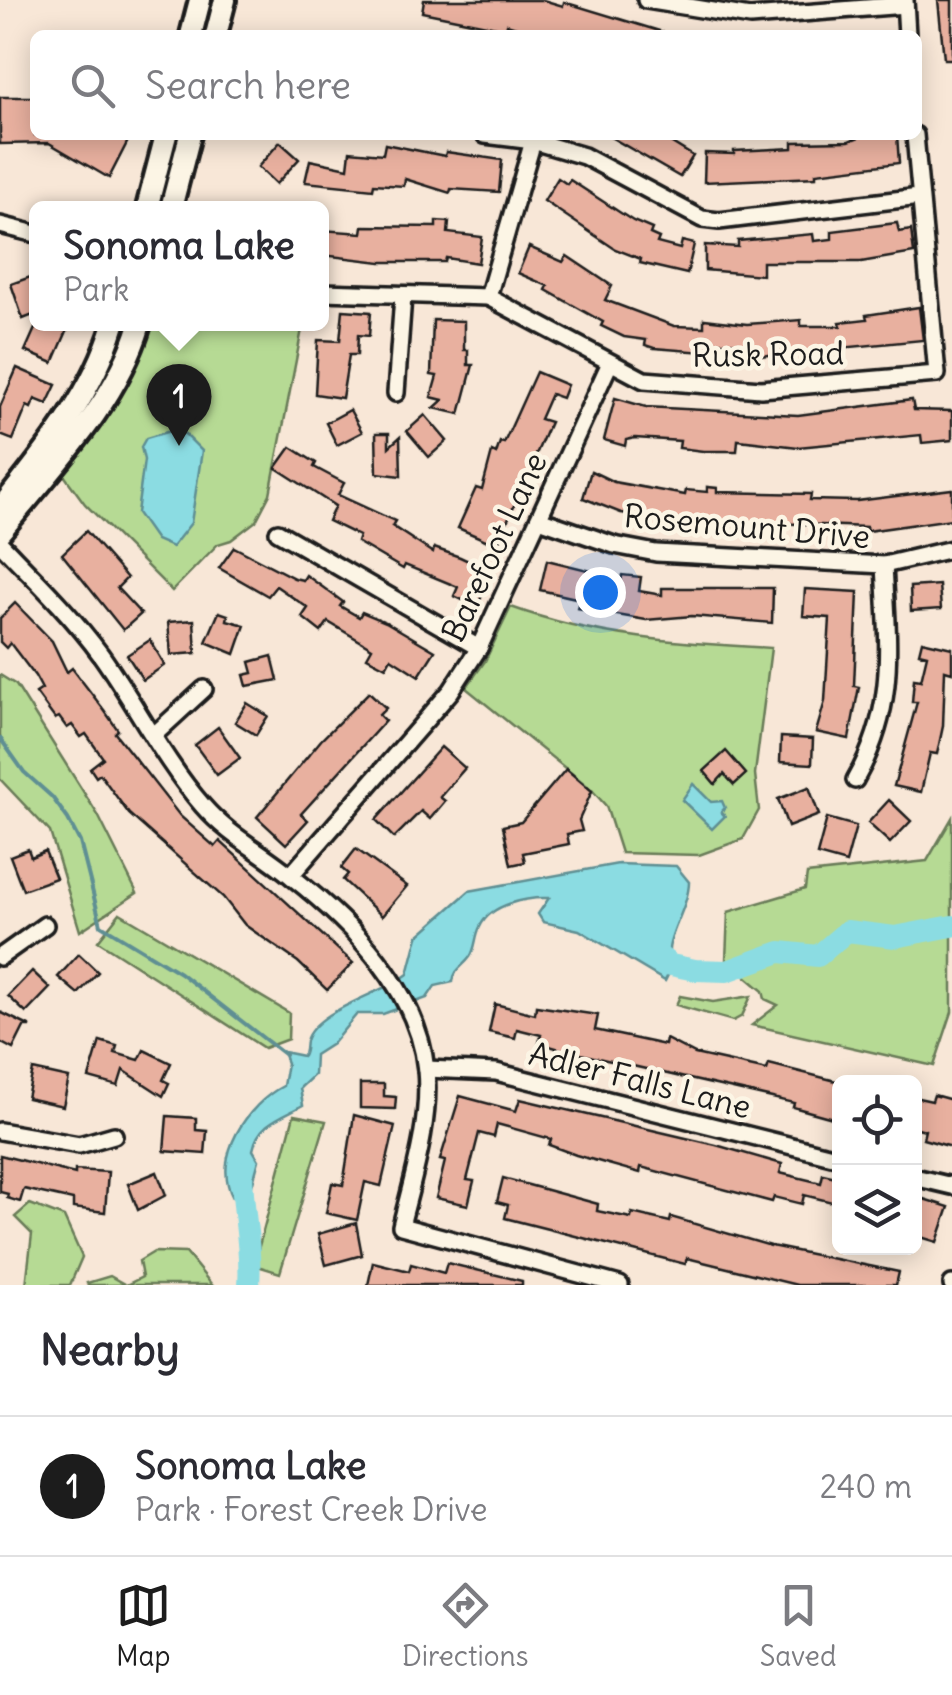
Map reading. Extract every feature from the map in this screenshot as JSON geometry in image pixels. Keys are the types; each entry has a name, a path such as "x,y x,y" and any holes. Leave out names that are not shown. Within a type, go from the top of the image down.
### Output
{"street":[{"path":"192,30 200,0"},
{"path":"217,30 225,0"},
{"path":"646,0 750,17 905,3 908,30"},
{"path":"149,201 165,140"},
{"path":"173,201 189,140"},
{"path":"525,140 584,156 702,219 719,221 920,197"},
{"name":"Rusk Road","path":"329,292 488,297 609,365 644,380 761,389 937,374 916,140"},
{"path":"488,297 533,141"},
{"path":"0,225 29,232"},
{"path":"396,393 403,296"},
{"path":"0,509 59,434 89,387 111,331"},
{"path":"0,532 97,407 123,366 137,331"},
{"name":"Barefoot Lane","path":"291,876 451,691 480,648 609,365"},
{"name":"Rosemount Drive","path":"540,520 614,545 656,553 884,565 952,549"},
{"path":"278,532 480,648"},
{"path":"0,543 71,617 181,779 231,835 291,876 382,963 415,1026 426,1069 419,1155 401,1226 620,1285"},
{"path":"855,780 884,717 889,676 884,565"},
{"path":"154,735 204,690"},
{"path":"0,957 45,925"},
{"name":"Adler Falls Lane","path":"426,1069 496,1072 832,1156"},
{"path":"0,1132 78,1146 114,1135"},
{"path":"922,1179 952,1186"}],"green space":[{"path":"146,331 302,331 270,494 256,521 231,540 218,544 172,591 85,504 61,471 121,393"},
{"path":"511,607 607,632 771,648 755,774 759,810 743,839 699,855 621,853 606,806 591,789 466,688 485,661"},
{"path":"0,675 16,685 98,815 137,893 80,931 50,832 0,779"},
{"path":"952,818 952,1012 934,1066 752,1025 778,1005 765,999 763,991 726,960 728,912 805,889 807,874 927,861"},
{"path":"120,913 289,1013 288,1039 264,1048 98,941"},
{"path":"680,996 713,1002 751,996 742,1016 733,1021 676,1005"},
{"path":"294,1115 326,1121 280,1273 254,1265"},
{"path":"30,1204 64,1217 82,1257 70,1285 26,1285 32,1234 15,1217"},
{"path":"154,1252 186,1253 212,1285 126,1285 142,1277 139,1261"},
{"path":"110,1276 126,1285 88,1285 87,1283"}],"water":[{"path":"170,431 185,434 202,451 191,523 172,547 156,540 137,513 144,460 141,447 146,438"},
{"path":"693,784 711,802 722,801 725,808 721,812 725,816 712,829 682,800"},
{"path":"618,864 676,866 689,882 670,945 665,981 579,930 543,922 538,914 549,898 500,907 485,919 472,954 453,982 435,986 427,998 383,1014 357,1014 332,1044 315,1055 314,1075 300,1088 303,1105 260,1133 253,1150 259,1160 250,1193 242,1201 233,1198 227,1182 230,1149 257,1105 283,1086 287,1063 283,1052 303,1056 306,1041 322,1020 408,974 418,936 469,891"}],"building":[{"path":"424,0 543,0 563,6 564,2 656,30 526,30 507,24 506,29 422,12"},
{"path":"938,0 952,0 952,59 944,59"},
{"path":"0,97 30,97 30,140 128,140 109,178 49,143 0,144"},
{"path":"616,140 667,140 693,156 680,177"},
{"path":"897,140 899,163 816,173 816,177 704,182 705,153 793,148 793,142"},
{"path":"280,142 299,159 276,184 258,167"},
{"path":"385,144 445,156 446,152 502,160 499,192 451,189 450,193 405,179 404,186 374,184 373,189 305,182 310,160 348,168 350,151 383,154"},
{"path":"558,178 567,184 570,180 652,229 650,234 659,238 657,243 680,249 682,241 694,244 687,274 640,263 641,259 615,249 544,201"},
{"path":"436,221 449,222 448,233 482,237 478,263 446,258 445,262 381,262 329,256 329,231 362,233 363,226 436,227"},
{"path":"897,223 899,232 911,230 914,253 861,262 762,262 762,275 705,270 705,245 738,247 738,241 813,234 814,241 832,239 832,231"},
{"path":"529,247 563,262 567,256 612,286 605,300 674,326 704,327 704,319 747,324 801,320 801,326 841,326 840,322 867,319 866,315 919,307 923,340 759,356 739,350 739,343 716,342 716,353 654,348 645,345 646,340 624,337 601,326 603,322 546,290 548,286 518,273"},
{"path":"29,278 29,317 23,319 11,284"},
{"path":"343,310 371,312 369,336 358,335 357,355 349,355 342,398 315,394 318,340 340,341"},
{"path":"433,320 464,321 464,350 468,350 468,365 473,365 460,414 434,408 443,400 431,397 437,376 431,375"},
{"path":"34,331 67,331 53,363 25,351"},
{"path":"17,368 56,385 47,404 35,399 31,408 27,406 13,440 0,435 0,407"},
{"path":"536,372 567,385 562,398 551,394 540,419 550,422 497,545 458,528 476,488 482,490 492,452 496,454 500,442 504,443"},
{"path":"615,398 646,407 798,415 912,400 914,410 952,411 952,440 922,443 921,435 798,447 738,440 737,451 703,451 679,448 680,441 635,438 626,440 625,446 604,440"},
{"path":"350,410 362,432 337,445 326,423"},
{"path":"425,415 447,441 429,457 407,431"},
{"path":"376,433 389,433 389,447 400,437 401,476 377,473"},
{"path":"291,447 316,463 314,467 344,483 338,495 395,521 392,526 433,553 434,548 492,572 477,607 454,596 458,587 405,565 403,569 357,542 359,536 328,521 335,506 276,468"},
{"path":"591,471 614,482 685,495 686,490 707,492 707,487 717,488 717,492 811,494 810,500 857,501 952,489 952,519 867,531 866,527 731,521 731,525 621,513 583,498"},
{"path":"86,531 127,578 117,588 141,614 123,630 62,554"},
{"path":"234,547 294,578 303,580 306,575 343,602 340,606 359,617 362,612 386,622 435,651 419,676 391,658 386,667 367,657 372,648 328,622 321,632 302,617 308,608 276,586 268,596 219,568"},
{"path":"547,560 600,573 598,578 621,583 622,575 641,577 639,591 662,595 662,588 773,588 772,623 692,616 646,620 577,608 580,599 540,590"},
{"path":"939,585 941,609 911,611 910,587"},
{"path":"805,589 858,592 854,686 859,687 849,739 816,732 825,701 830,618 803,616"},
{"path":"15,603 52,641 67,672 72,668 118,730 115,733 180,816 215,847 220,841 353,963 327,990 298,962 245,925 223,897 129,814 100,774 96,777 90,768 103,758 86,734 81,737 72,725 67,728 59,717 55,719 36,693 42,689 35,676 10,643 6,648 0,642 0,618"},
{"path":"219,612 228,615 227,620 245,625 235,654 206,642"},
{"path":"194,620 196,653 171,655 168,622"},
{"path":"150,640 165,665 143,680 127,655"},
{"path":"922,641 952,648 952,672 945,670 943,726 937,754 930,753 921,792 894,786 917,702 912,702 914,679 921,680 927,655 919,653"},
{"path":"272,656 278,680 247,686 244,675 253,673 250,662"},
{"path":"369,692 386,708 379,715 385,721 301,814 308,820 286,844 257,817 322,739"},
{"path":"247,703 268,716 256,735 235,722"},
{"path":"218,727 240,758 217,775 195,745"},
{"path":"781,737 813,739 812,764 780,762"},
{"path":"441,747 465,768 440,797 445,801 430,819 421,811 394,838 376,820"},
{"path":"726,751 746,774 734,785 724,774 715,784 704,771"},
{"path":"566,769 592,791 579,820 582,831 567,834 569,844 523,853 525,862 511,865 503,826 521,822"},
{"path":"809,787 819,815 788,827 778,799"},
{"path":"889,800 911,821 890,843 868,823"},
{"path":"827,818 856,826 846,863 817,855"},
{"path":"28,849 31,857 45,851 56,878 23,890 10,856"},
{"path":"356,849 407,886 382,916 343,880 348,874 341,868"},
{"path":"79,954 98,972 78,994 58,977"},
{"path":"32,971 50,988 26,1013 8,996"},
{"path":"495,1004 535,1014 536,1006 598,1015 595,1030 665,1045 666,1039 695,1054 767,1070 769,1064 832,1080 832,1118 793,1107 794,1103 563,1050 539,1043 541,1035 517,1029 515,1038 489,1032"},
{"path":"0,1012 31,1027 24,1027 13,1049 0,1042"},
{"path":"100,1041 117,1046 115,1053 139,1060 144,1050 171,1063 163,1080 169,1083 163,1096 123,1070 118,1086 89,1078"},
{"path":"33,1070 69,1078 63,1106 27,1098"},
{"path":"360,1084 384,1084 384,1096 396,1097 395,1109 360,1108"},
{"path":"934,1095 952,1100 952,1147 923,1139 922,1099 932,1101"},
{"path":"460,1096 516,1111 520,1099 716,1145 782,1164 780,1173 821,1183 823,1174 832,1176 832,1202 804,1195 802,1204 774,1197 772,1202 641,1167 640,1173 576,1155 549,1145 551,1139 497,1124 494,1137 479,1133 467,1180 474,1181 468,1205 436,1198 445,1161 440,1160"},
{"path":"354,1115 395,1126 381,1186 365,1182 357,1220 326,1213 332,1183 343,1185"},
{"path":"167,1116 196,1118 196,1130 207,1131 205,1154 164,1151"},
{"path":"0,1155 75,1174 75,1170 108,1172 105,1212 73,1208 73,1200 24,1189 20,1202 7,1198 8,1194 0,1192"},
{"path":"157,1172 166,1195 138,1210 128,1184"},
{"path":"503,1178 598,1204 597,1211 631,1218 632,1213 670,1222 671,1217 771,1246 899,1272 896,1285 797,1285 687,1258 685,1264 505,1218 508,1205 497,1202"},
{"path":"922,1199 949,1207 937,1242 922,1237"},
{"path":"356,1223 362,1255 326,1265 318,1234"},
{"path":"373,1262 409,1271 411,1264 444,1273 447,1263 522,1281 522,1285 368,1285"}],"waterway":[{"path":"0,738 24,772 52,797 68,819 80,842 101,925 180,973 285,1055"},
{"path":"647,947 671,965 727,971 780,952 818,956 847,931 895,937 952,926"},
{"path":"242,1172 249,1285"}],"place":[{"name":"Sonoma Lake","path":"179,446"}]}
